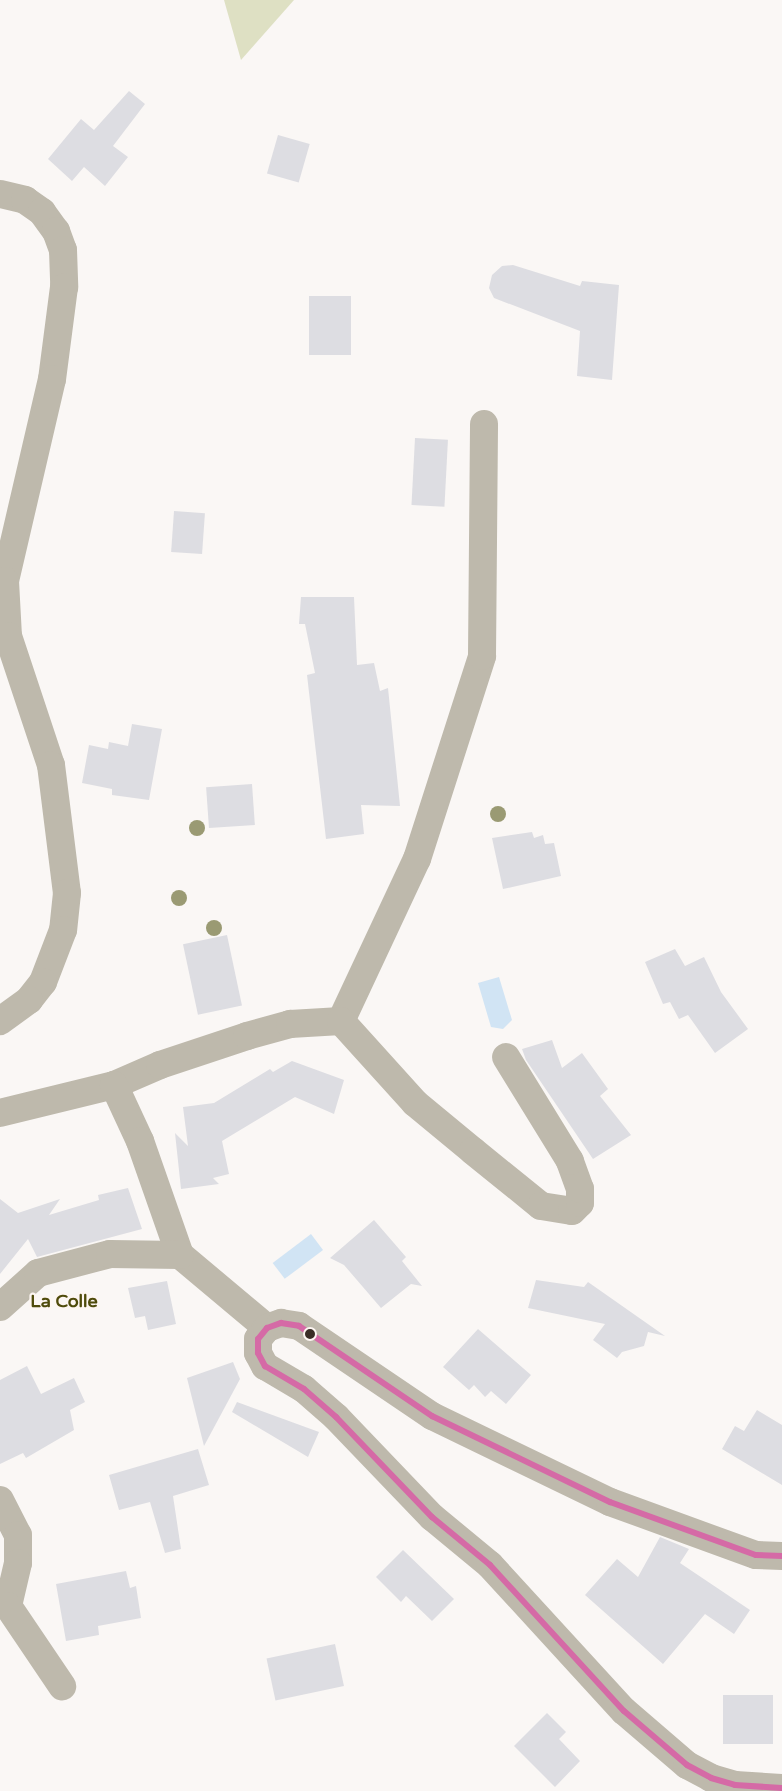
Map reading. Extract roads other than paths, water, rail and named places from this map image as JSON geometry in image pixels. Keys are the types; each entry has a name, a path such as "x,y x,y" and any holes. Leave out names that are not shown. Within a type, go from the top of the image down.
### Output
{"street":[{"path":"0,194 25,200 42,212 56,231 63,250 64,287 52,379 5,581 8,636 39,722 51,765 67,893 63,930 43,982 29,1000 0,1021"},
{"path":"341,1021 417,859 482,656 484,424"},
{"path":"341,1021 415,1102 473,1151 541,1206 572,1212 580,1203 580,1189 570,1161 506,1057"},
{"path":"0,1113 114,1085 160,1064 290,1024 341,1021"},
{"path":"114,1085 140,1141 180,1255 267,1328"},
{"path":"0,1307 38,1273 110,1254 180,1255"},
{"path":"782,1556 756,1555 610,1502 432,1416 299,1326 280,1323 267,1328 258,1338 258,1353 265,1366 304,1389 336,1417 432,1517 490,1565 624,1711 687,1765 712,1778 734,1785 782,1788"},
{"path":"0,1500 18,1535 18,1563 8,1606 62,1686"}],"water":[{"path":"499,977 512,1020 503,1029 491,1027 478,983"},
{"path":"311,1234 323,1250 285,1279 273,1263"}],"district":[{"name":"La Colle","path":"64,1301"}]}
